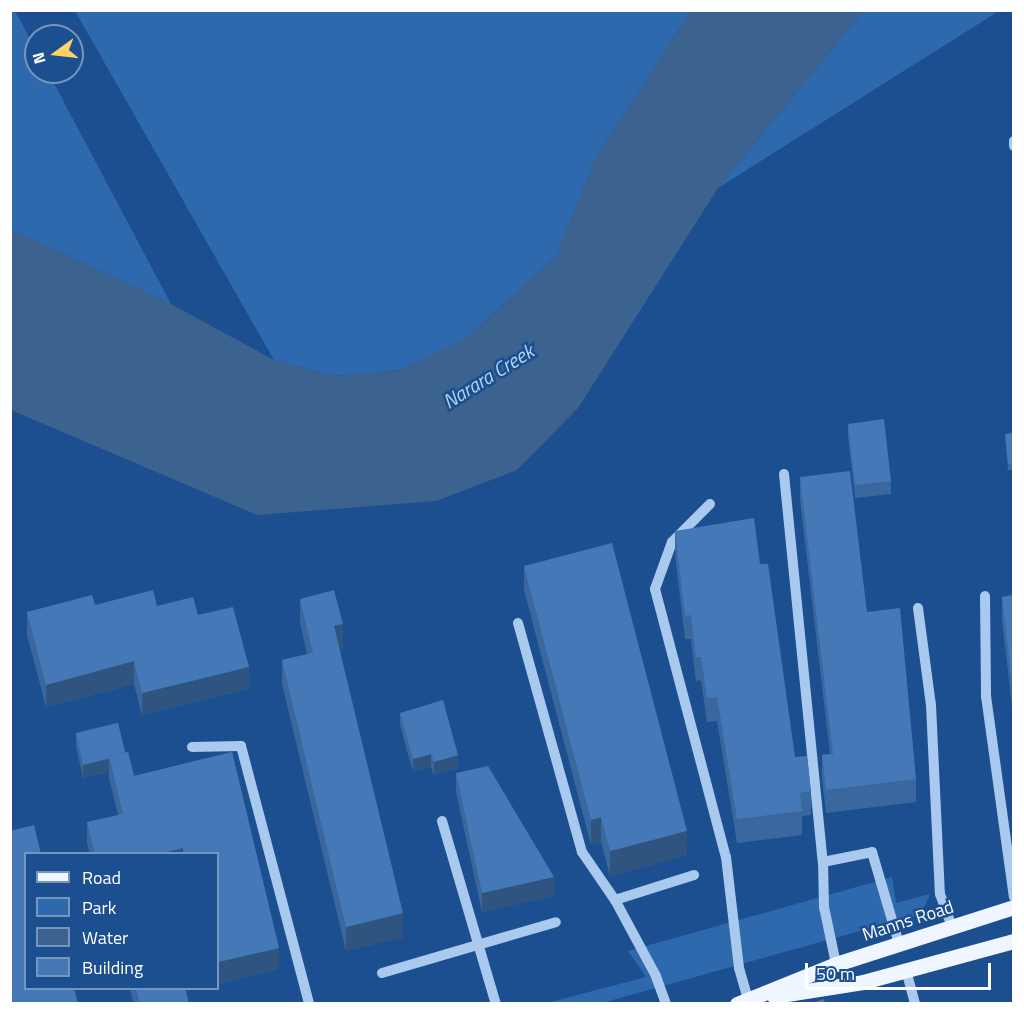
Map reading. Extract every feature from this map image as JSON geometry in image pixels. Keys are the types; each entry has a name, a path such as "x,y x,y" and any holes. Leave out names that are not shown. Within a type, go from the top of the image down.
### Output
{"main road":[{"name":"Manns Road","path":"742,1002 836,964 1014,907"},
{"path":"742,1002 863,982 1014,941"}],"lane":[{"path":"1014,141 1014,146"},
{"path":"784,474 824,862 824,907 836,964"},
{"path":"710,504 672,542 655,590 726,857 742,1002"},
{"path":"985,596 986,696 1014,897"},
{"path":"918,609 931,705 940,894 952,927"},
{"path":"518,623 582,852 615,900 656,976 666,1004"},
{"path":"192,747 241,746 309,1004"},
{"path":"442,821 496,1004"},
{"path":"824,862 872,852 899,944"},
{"path":"615,900 694,875"},
{"path":"382,973 556,922"},
{"path":"906,970 915,1004"}],"green space":[{"path":"10,11 15,11 24,28 24,84 54,84 171,304 11,229"},
{"path":"75,11 691,11 596,157 557,255 468,337 400,370 334,376 274,360"},
{"path":"863,11 999,11 718,188"},
{"path":"892,877 896,903 930,894 921,914 602,1003 543,1004 646,977 628,951"}],"water":[{"name":"Narara Creek","path":"691,11 863,11 718,188 578,408 517,470 436,501 257,515 11,410 11,229 171,304 274,360 334,376 400,370 468,337 557,255 596,157"}],"building":[{"path":"884,419 891,481 855,485 848,424"},
{"path":"1014,433 1014,463 1008,464 1005,434"},
{"path":"850,471 867,612 900,608 916,779 826,790 822,755 833,754 800,477"},
{"path":"754,518 760,564 768,564 795,757 807,756 811,791 800,793 802,811 737,819 717,697 707,698 701,657 696,657 691,615 685,616 675,531"},
{"path":"612,543 687,831 610,851 601,817 591,820 524,566"},
{"path":"153,590 157,606 193,597 198,615 233,607 249,667 142,693 134,661 46,685 27,612 92,595 95,605"},
{"path":"334,590 343,624 334,626 403,913 346,927 282,660 313,653 300,599"},
{"path":"1014,595 1014,699 1002,597"},
{"path":"443,700 458,755 434,762 431,754 413,759 400,713"},
{"path":"118,723 125,752 83,765 76,733"},
{"path":"128,752 134,776 232,752 279,948 219,962 219,852 184,852 183,848 167,852 94,852 87,822 123,814 109,756"},
{"path":"488,766 554,877 482,893 456,773"},
{"path":"34,825 41,852 24,852 24,990 74,990 78,1004 12,1004 10,999 10,831"},
{"path":"136,990 186,990 189,1004 140,1004"},
{"path":"824,999 825,1004 809,1004"}]}
